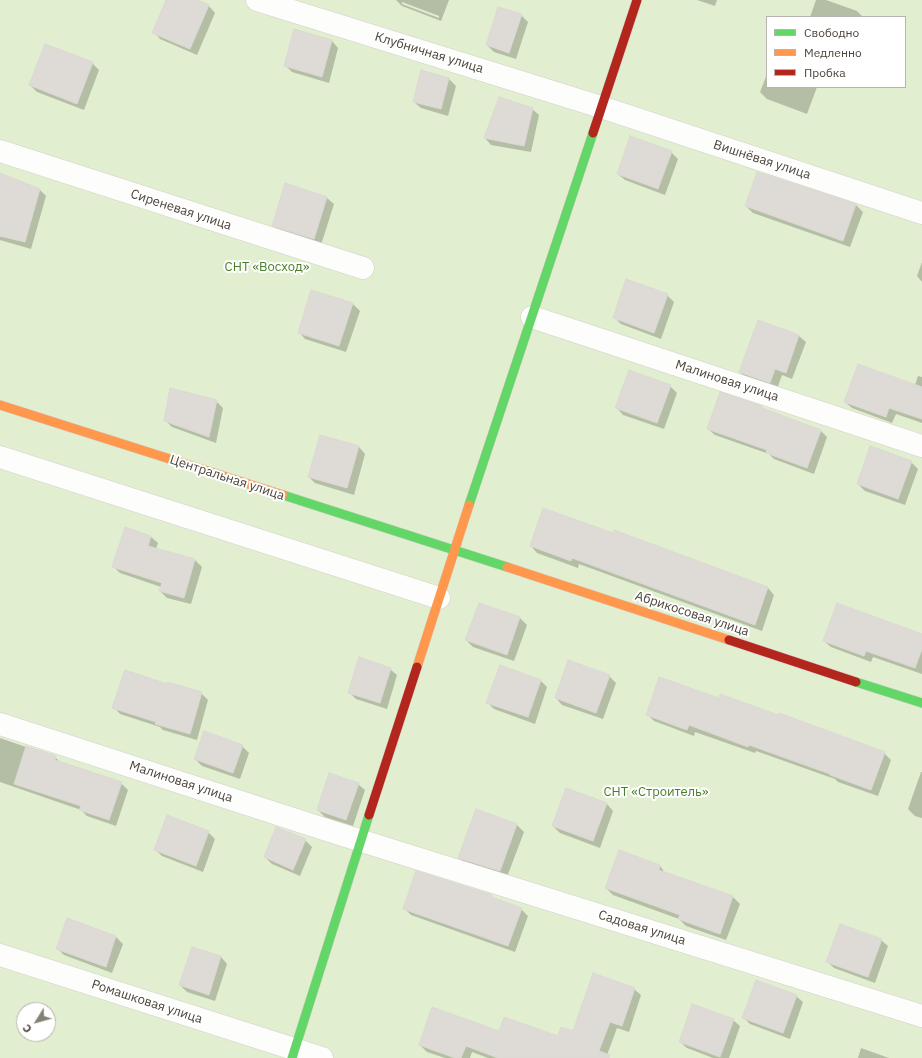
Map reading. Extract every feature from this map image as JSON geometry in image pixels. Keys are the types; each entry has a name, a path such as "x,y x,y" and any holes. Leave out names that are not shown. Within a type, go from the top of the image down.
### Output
{"street":[{"name":"Клубничная улица","path":"258,0 601,107"},
{"path":"293,1054 454,550 637,0"},
{"name":"Вишнёвая улица","path":"601,107 922,213"},
{"name":"Сиреневая улица","path":"0,151 363,268"},
{"name":"Малиновая улица","path":"532,317 922,446"},
{"name":"Центральная улица","path":"0,405 454,550"},
{"path":"0,457 439,598"},
{"name":"Абрикосовая улица","path":"454,550 922,703"},
{"name":"Малиновая улица","path":"0,724 361,841"},
{"name":"Садовая улица","path":"361,841 922,1016"},
{"name":"Ромашковая улица","path":"0,955 293,1054 322,1058"}],"green space":[{"path":"0,0 922,0 922,1058 0,1058"}],"building":[{"path":"166,0 198,0 209,5 190,49 152,33"},
{"path":"498,7 522,14 509,53 486,45"},
{"path":"294,29 332,40 322,77 284,66"},
{"path":"45,44 93,62 77,104 29,85"},
{"path":"421,70 449,78 441,109 413,102"},
{"path":"499,97 533,108 524,146 484,138"},
{"path":"630,136 672,151 658,189 617,174"},
{"path":"757,172 856,204 843,241 745,206"},
{"path":"0,173 40,189 25,242 0,236"},
{"path":"285,183 327,197 314,239 272,226"},
{"path":"626,279 668,294 654,333 613,318"},
{"path":"311,290 353,303 339,346 298,333"},
{"path":"758,320 799,335 786,373 775,369 770,383 739,372"},
{"path":"858,364 922,387 922,419 889,408 886,417 844,402"},
{"path":"629,370 671,385 657,423 615,408"},
{"path":"170,388 217,400 209,437 164,421"},
{"path":"720,392 762,406 762,408 821,430 807,468 766,453 767,450 707,429"},
{"path":"320,435 359,446 347,488 308,477"},
{"path":"870,446 912,461 898,499 857,484"},
{"path":"543,508 613,533 614,530 768,587 755,625 572,558 571,561 530,546"},
{"path":"125,527 151,536 148,546 195,559 184,598 159,591 162,583 112,567"},
{"path":"479,603 520,617 507,655 465,640"},
{"path":"837,603 922,634 922,649 915,668 866,651 864,656 823,641"},
{"path":"359,657 391,668 380,703 348,693"},
{"path":"568,660 610,675 596,713 555,698"},
{"path":"500,665 541,680 528,717 486,703"},
{"path":"125,670 167,684 167,682 202,692 190,734 155,724 156,722 112,708"},
{"path":"659,677 719,698 720,694 778,715 779,713 885,752 871,790 749,745 748,747 689,725 687,730 646,715"},
{"path":"204,731 243,745 233,773 194,759"},
{"path":"26,746 56,756 55,760 122,782 109,820 79,810 81,806 14,784"},
{"path":"329,773 359,783 346,820 317,810"},
{"path":"566,788 607,803 593,841 552,826"},
{"path":"476,809 517,824 500,871 458,858"},
{"path":"167,815 209,831 196,866 154,850"},
{"path":"276,827 306,839 293,870 264,857"},
{"path":"619,850 660,865 659,870 733,896 720,934 678,919 680,915 605,888"},
{"path":"416,871 492,895 491,897 522,908 508,946 403,909"},
{"path":"67,918 116,936 106,967 56,949"},
{"path":"840,924 882,939 868,977 826,962"},
{"path":"192,947 221,956 209,995 179,985"},
{"path":"593,973 635,988 622,1026 610,1022 599,1051 610,1055 609,1058 498,1058 466,1046 461,1058 455,1058 419,1045 432,1007 499,1031 504,1017 558,1036 561,1027 573,1031"},
{"path":"756,980 797,995 783,1033 742,1018"},
{"path":"692,1004 734,1019 720,1057 679,1042"}],"traffic: fast":[{"path":"469,505 593,133"},
{"path":"283,495 507,567"},
{"path":"856,682 922,703"},
{"path":"292,1058 369,815"}],"traffic: slow":[{"path":"0,405 283,495"},
{"path":"417,667 469,505"},
{"path":"507,567 729,640"}],"traffic: jam":[{"path":"593,133 637,0"},
{"path":"729,640 856,682"},
{"path":"369,815 417,667"}],"park label":[{"name":"СНТ «Восход»","path":"267,267"},
{"name":"СНТ «Строитель»","path":"656,792"}]}
